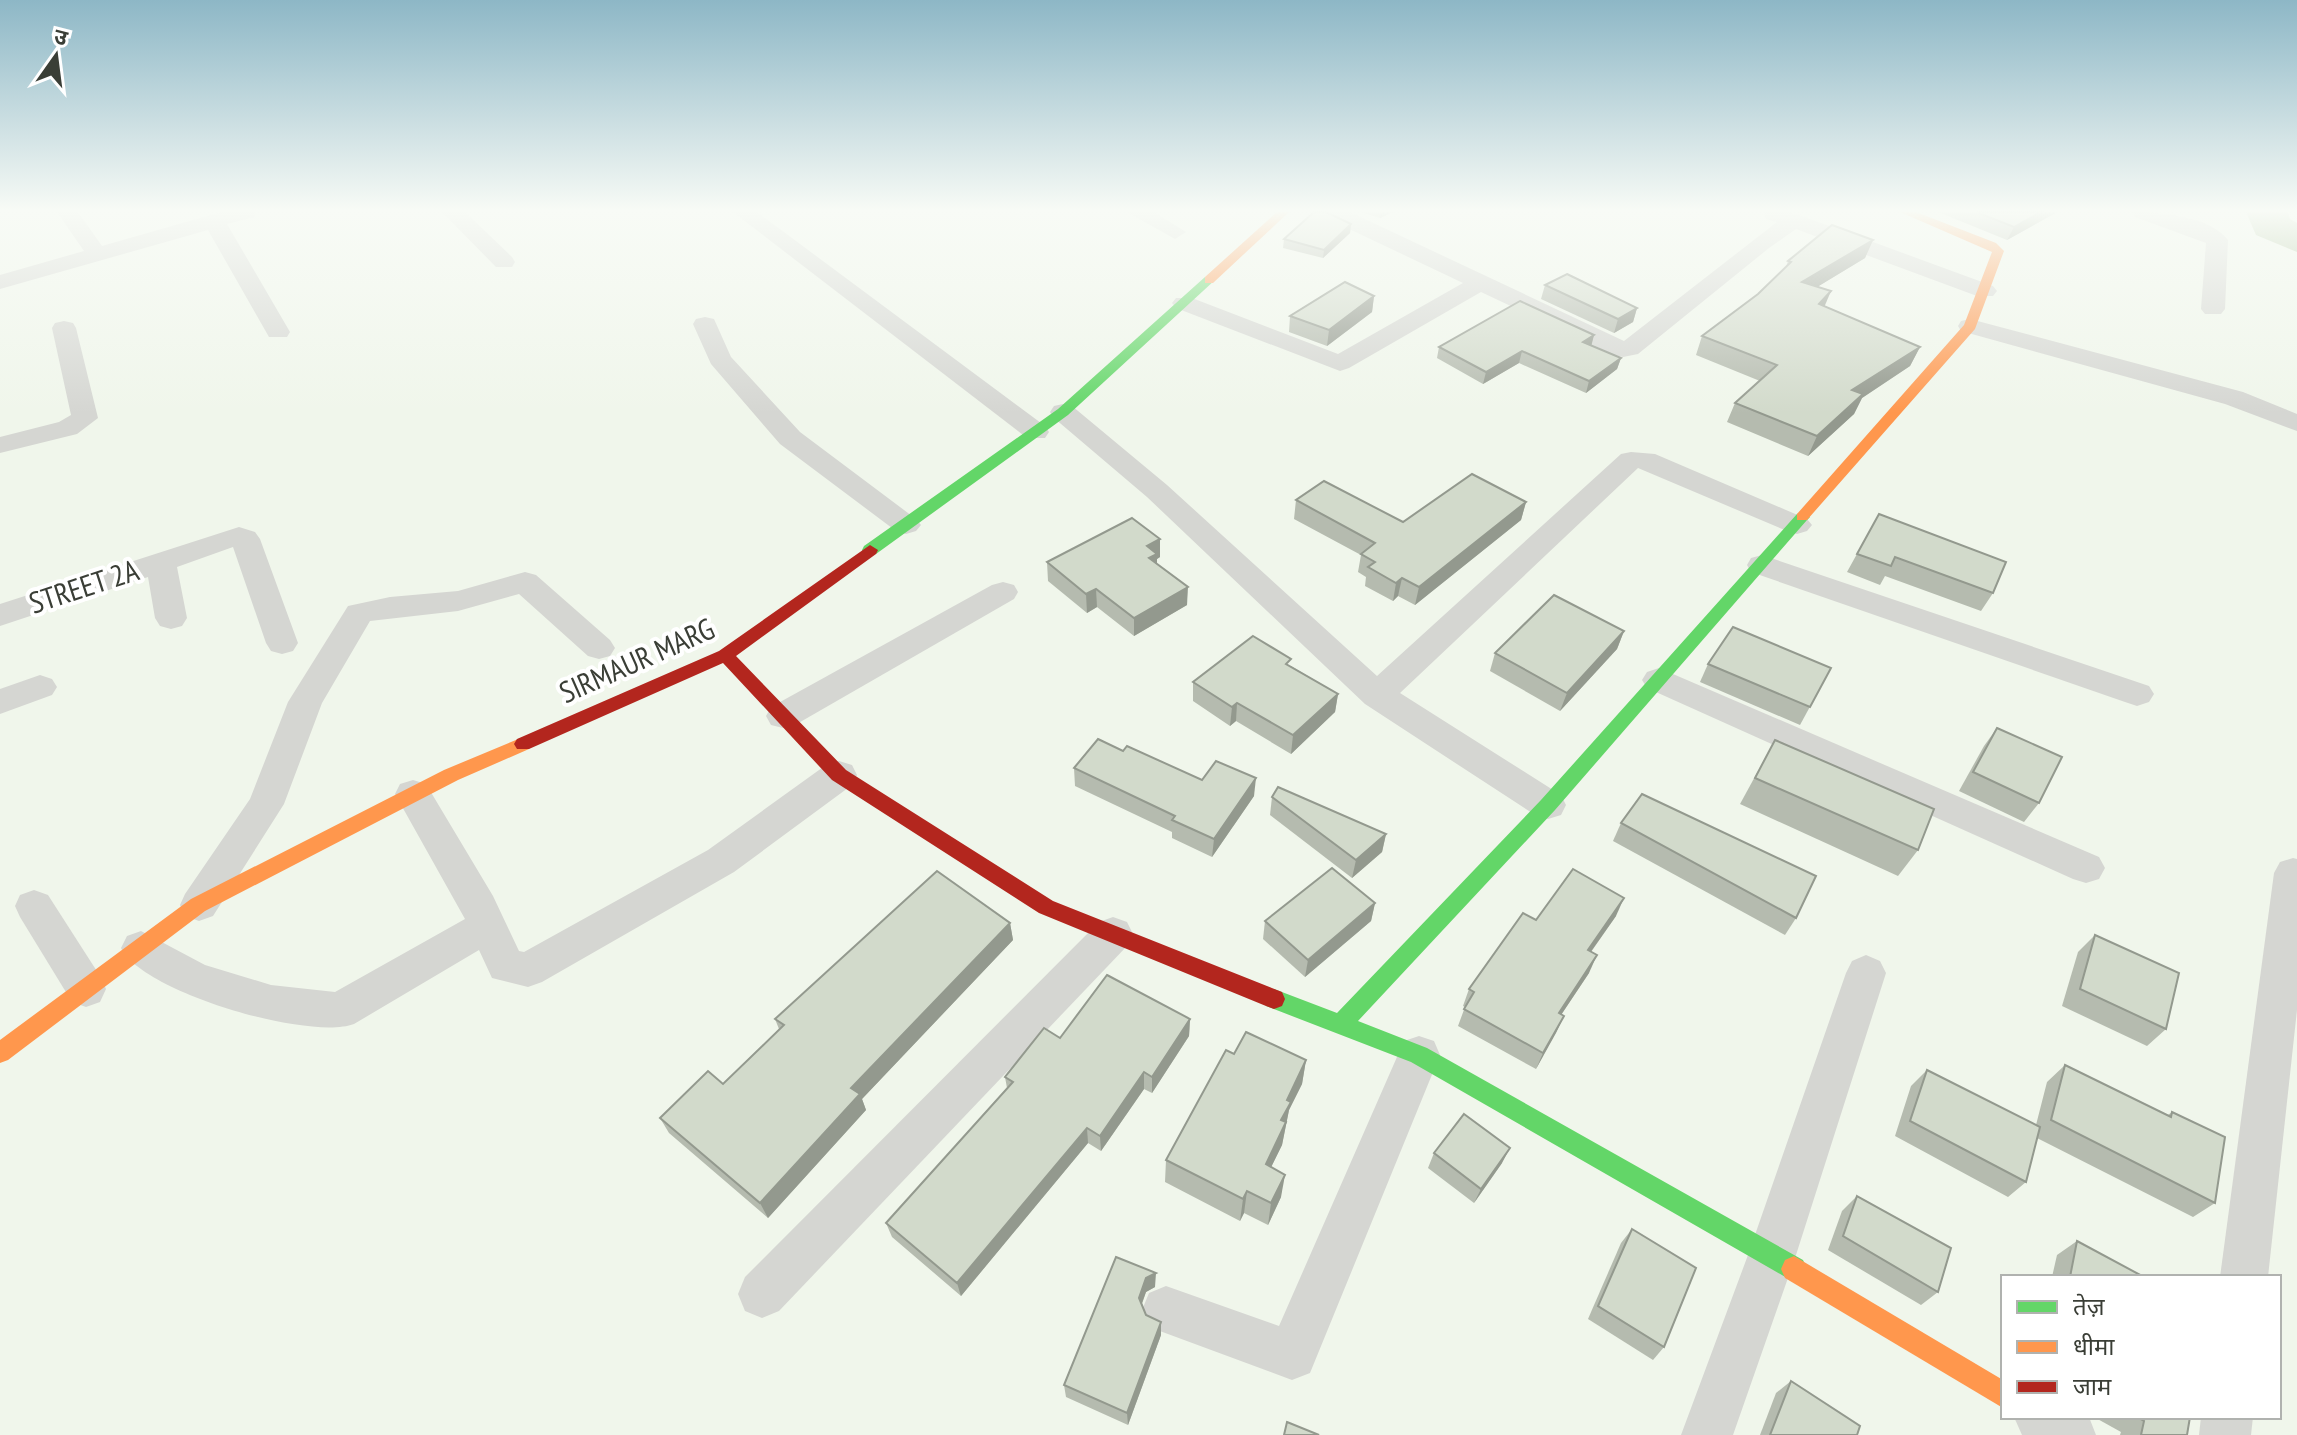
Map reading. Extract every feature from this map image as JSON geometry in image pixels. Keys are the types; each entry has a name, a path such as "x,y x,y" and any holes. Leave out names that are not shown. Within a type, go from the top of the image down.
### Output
{"street":[{"path":"247,279 278,332"},
{"path":"832,279 1036,432"},
{"name":"SIRMAUR MARG","path":"0,1053 198,905 413,794 725,655 1063,412 1210,279"},
{"path":"1475,279 1617,349 1629,349 1716,279"},
{"path":"1952,279 1985,291"},
{"path":"1339,1026 1548,805 1797,525 1970,326 1989,279"},
{"path":"2213,309 2215,279"},
{"path":"1184,303 1340,363 1481,282"},
{"path":"705,324 720,359 790,438 906,525"},
{"path":"1970,326 2234,398 2297,423"},
{"path":"0,445 68,428 85,418 64,328"},
{"path":"1063,412 1157,491 1377,695 1548,805"},
{"path":"1377,695 1631,460 1645,460 1797,525"},
{"path":"161,562 229,538 245,539 282,643"},
{"name":"STREET 2A","path":"0,615 161,562 171,618"},
{"path":"1762,565 2137,694"},
{"path":"198,905 266,804 305,702 359,613 458,601 525,582 599,648"},
{"path":"783,716 1003,592"},
{"path":"725,655 839,775 1046,907 1339,1026 1419,1055 1772,1255 2001,1394"},
{"path":"1659,680 2086,868"},
{"path":"0,702 40,687"},
{"path":"413,794 488,925 506,966 528,970 721,861 839,775"},
{"path":"2244,1275 2293,873"},
{"path":"34,906 86,989"},
{"path":"141,948 194,979 271,1003 339,1011 488,925"},
{"path":"762,1294 1113,934"},
{"path":"1707,1435 1772,1255 1866,973"},
{"path":"1166,1310 1292,1355 1419,1055"},
{"path":"2043,1419 2070,1435"}],"building":[{"path":"1557,279 1577,279 1637,308 1618,319 1545,285"},
{"path":"1774,279 1807,279 1802,282 1831,291 1819,304 1920,347 1852,390 1863,394 1817,436 1735,403 1777,365 1702,336"},
{"path":"1345,282 1374,296 1329,330 1290,316"},
{"path":"1520,301 1594,335 1583,342 1621,358 1589,381 1522,351 1486,372 1439,347"},
{"path":"1472,474 1526,502 1419,587 1402,578 1396,583 1368,567 1375,562 1361,554 1375,543 1296,500 1324,481 1403,522"},
{"path":"1879,514 2006,562 1993,593 1895,557 1891,566 1857,554"},
{"path":"1132,518 1160,539 1147,546 1157,554 1149,558 1188,587 1134,618 1096,589 1086,594 1047,562"},
{"path":"1554,595 1624,631 1567,693 1495,653"},
{"path":"1733,627 1831,668 1810,707 1708,664"},
{"path":"1253,636 1291,659 1286,664 1338,694 1293,735 1237,703 1232,707 1193,682"},
{"path":"1997,728 2062,757 2039,803 1973,772"},
{"path":"1098,739 1123,751 1127,746 1202,780 1216,761 1256,778 1214,839 1172,820 1175,816 1074,768"},
{"path":"1775,740 1934,809 1918,850 1755,778"},
{"path":"1278,787 1386,834 1356,860 1272,797"},
{"path":"1642,794 1816,876 1796,918 1621,823"},
{"path":"1332,868 1375,903 1308,960 1265,921"},
{"path":"1573,869 1624,898 1588,950 1597,955 1559,1013 1564,1016 1543,1053 1464,1009 1474,992 1469,989 1523,913 1536,920"},
{"path":"937,871 1010,923 851,1088 860,1094 760,1203 660,1118 708,1071 723,1084 784,1025 775,1019"},
{"path":"2095,935 2179,973 2166,1029 2080,989"},
{"path":"1107,975 1190,1019 1152,1077 1144,1072 1100,1136 1087,1128 957,1283 886,1223 1013,1082 1005,1077 1044,1028 1060,1038"},
{"path":"1246,1032 1306,1060 1287,1100 1291,1102 1281,1120 1286,1122 1266,1164 1285,1175 1271,1203 1247,1191 1243,1199 1166,1160 1226,1050 1234,1054"},
{"path":"2065,1065 2171,1117 2172,1112 2225,1137 2215,1203 2051,1120"},
{"path":"1927,1070 2040,1127 2026,1182 1910,1121"},
{"path":"1464,1114 1510,1148 1481,1189 1434,1153"},
{"path":"1857,1196 1951,1248 1938,1292 1843,1236"},
{"path":"1632,1229 1696,1268 1664,1347 1598,1306"},
{"path":"2077,1241 2140,1275 2070,1275"},
{"path":"1116,1257 1156,1273 1146,1278 1139,1298 1146,1315 1161,1322 1127,1413 1064,1385"},
{"path":"1791,1381 1860,1426 1857,1435 1770,1435"},
{"path":"2140,1419 2190,1419 2187,1435 2141,1435 2144,1421"},
{"path":"1287,1422 1319,1435 1284,1435"}],"traffic: fast":[{"path":"870,550 1063,412 1209,280"},
{"path":"1339,1026 1548,805 1802,517"},
{"path":"1274,999 1419,1055 1794,1269"}],"traffic: slow":[{"path":"1802,517 1970,326 1988,279"},
{"path":"0,1053 198,905 451,775 523,744"},
{"path":"1794,1269 2001,1394"}],"traffic: jam":[{"path":"523,744 725,655 870,550"},
{"path":"725,655 839,775 1046,907 1274,999"}]}
